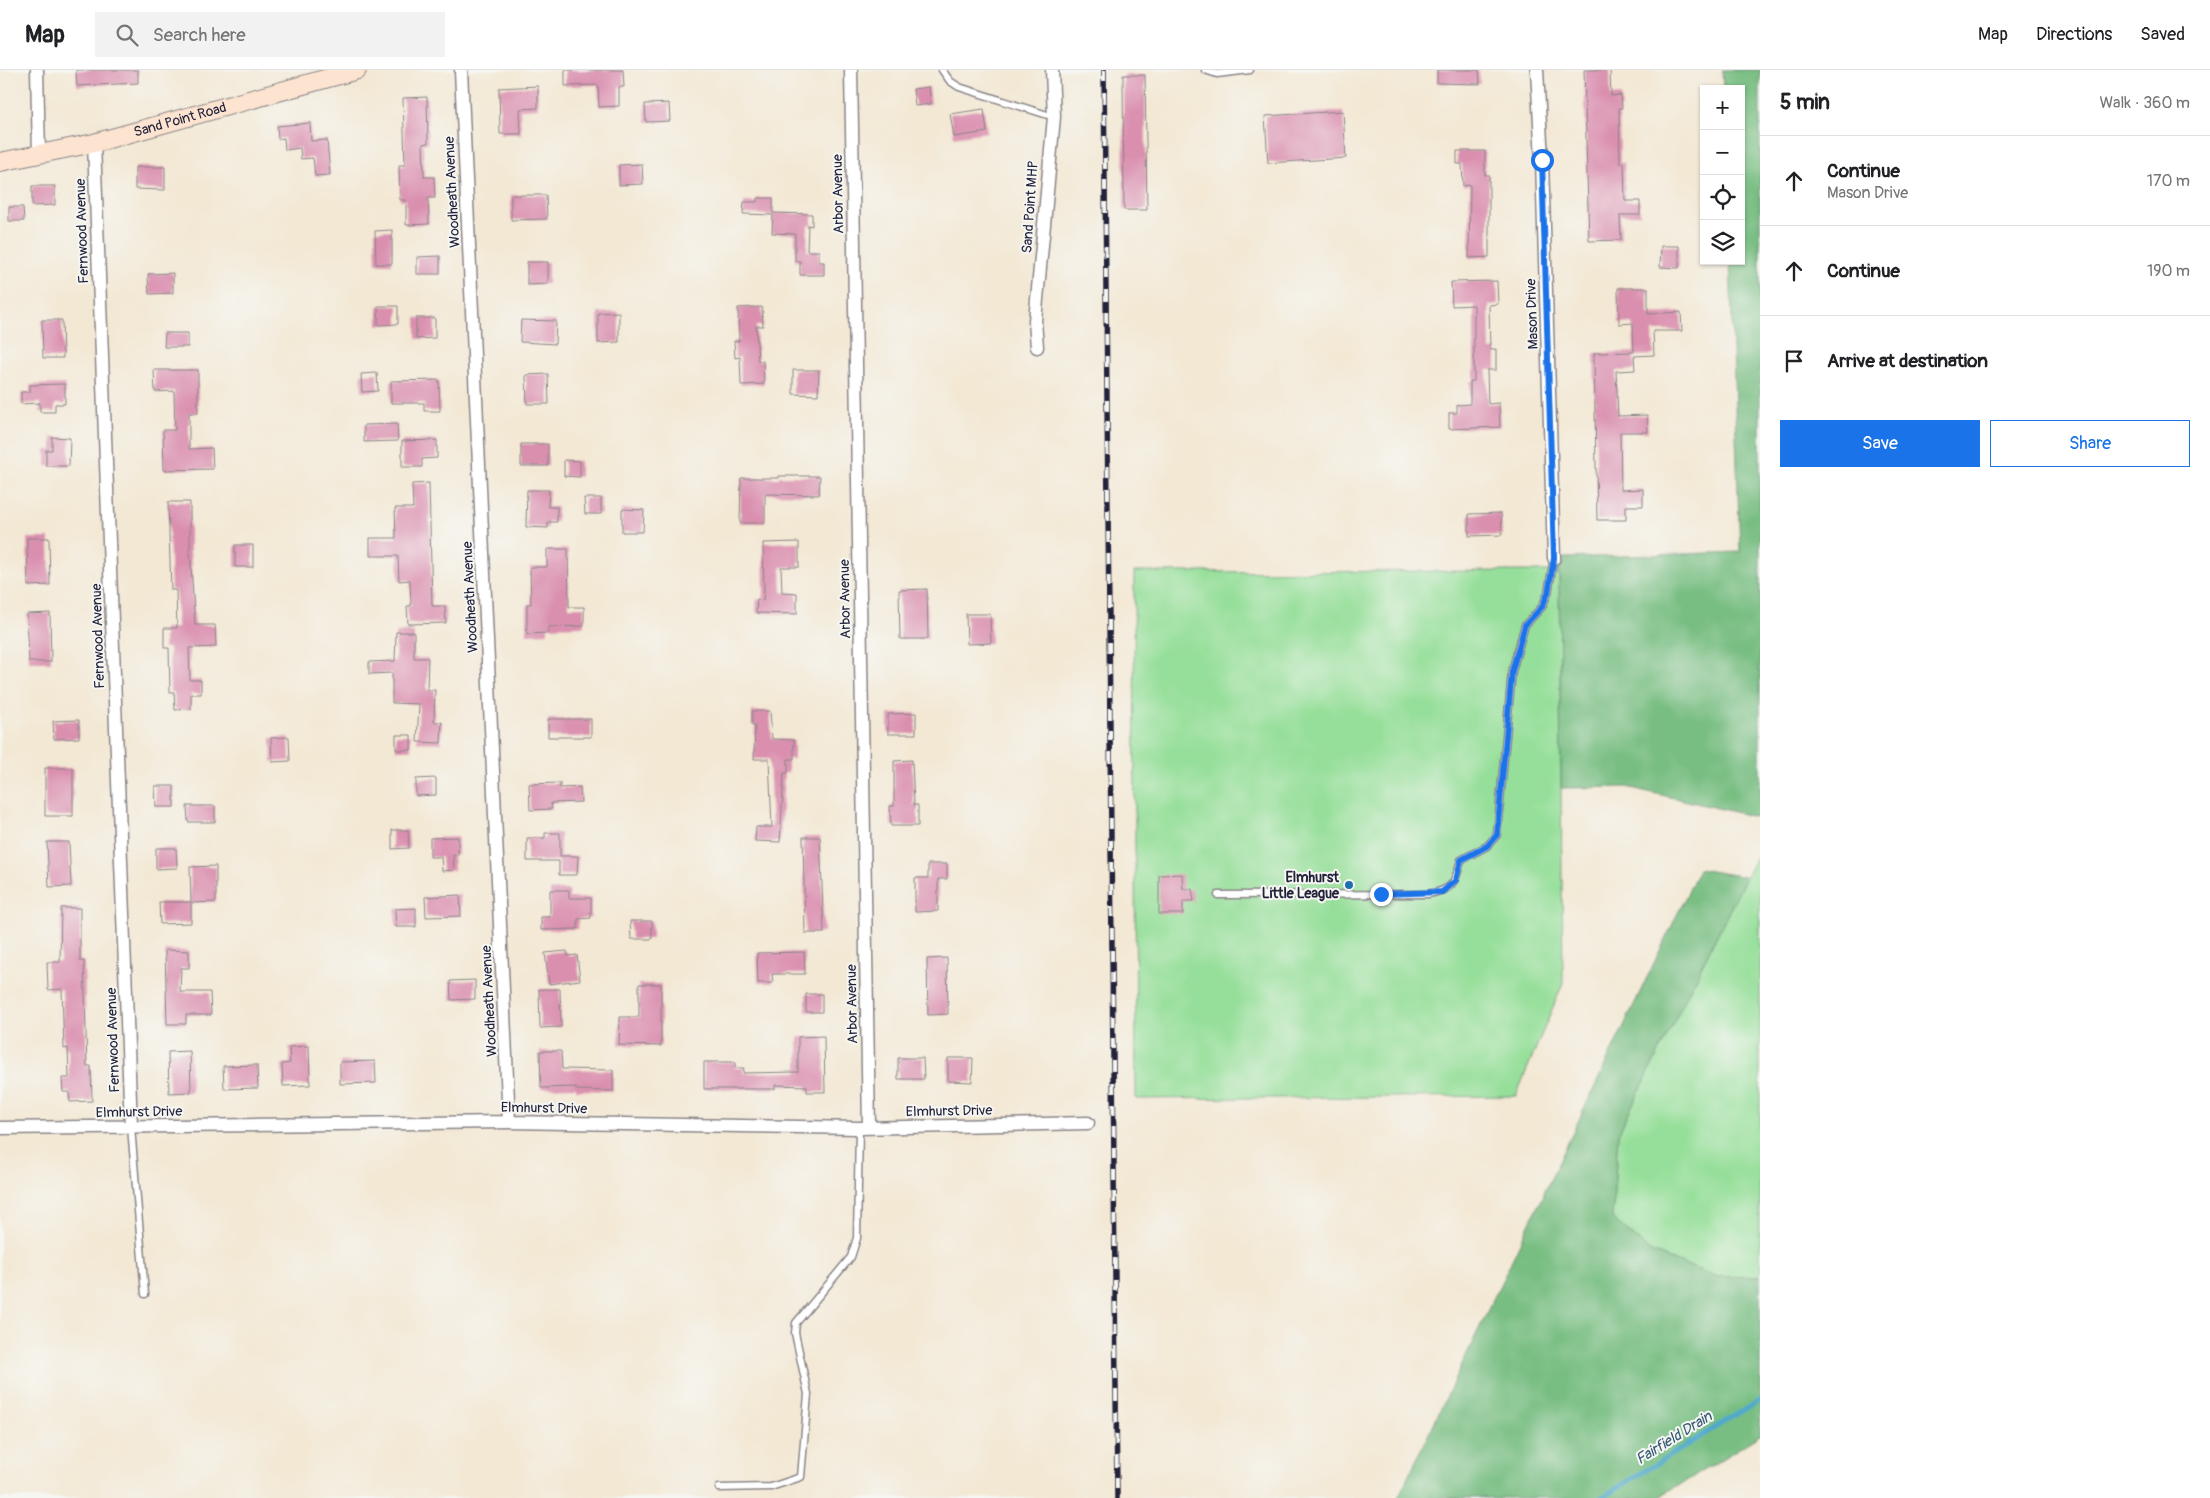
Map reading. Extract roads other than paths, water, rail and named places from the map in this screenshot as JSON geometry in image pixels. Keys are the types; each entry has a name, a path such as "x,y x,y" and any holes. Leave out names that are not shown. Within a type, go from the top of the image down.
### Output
{"street":[{"path":"36,70 39,154"},
{"name":"Sand Point Road","path":"0,162 94,143 310,76 357,70"},
{"name":"Woodheath Avenue","path":"461,70 509,1122"},
{"name":"Arbor Avenue","path":"851,70 864,1128"},
{"name":"Sand Point MHP","path":"1037,347 1035,321 1054,117 1052,70"},
{"name":"Mason Drive","path":"1537,70 1542,160 1554,558"},
{"name":"Fernwood Avenue","path":"94,143 132,1127"},
{"name":"Elmhurst Drive","path":"0,1128 509,1122 864,1128 1088,1123"}],"lane":[{"path":"942,70 950,81 959,87 1054,117"},
{"path":"1205,70 1217,74 1250,70"},
{"path":"1218,895 1428,894 1442,892 1456,880 1461,860 1487,846 1497,835 1512,671 1525,625 1542,607 1548,593 1554,558"},
{"path":"132,1127 145,1294"},
{"path":"719,1488 771,1487 801,1477 808,1394 795,1333 796,1323 851,1256 857,1238 864,1128"}],"waterway":[{"name":"Fairfield Drain","path":"1601,1498 1760,1400"}],"railway":[{"path":"1104,70 1117,1498"}],"place":[{"name":"Elmhurst Little League","path":"1349,885"}]}
